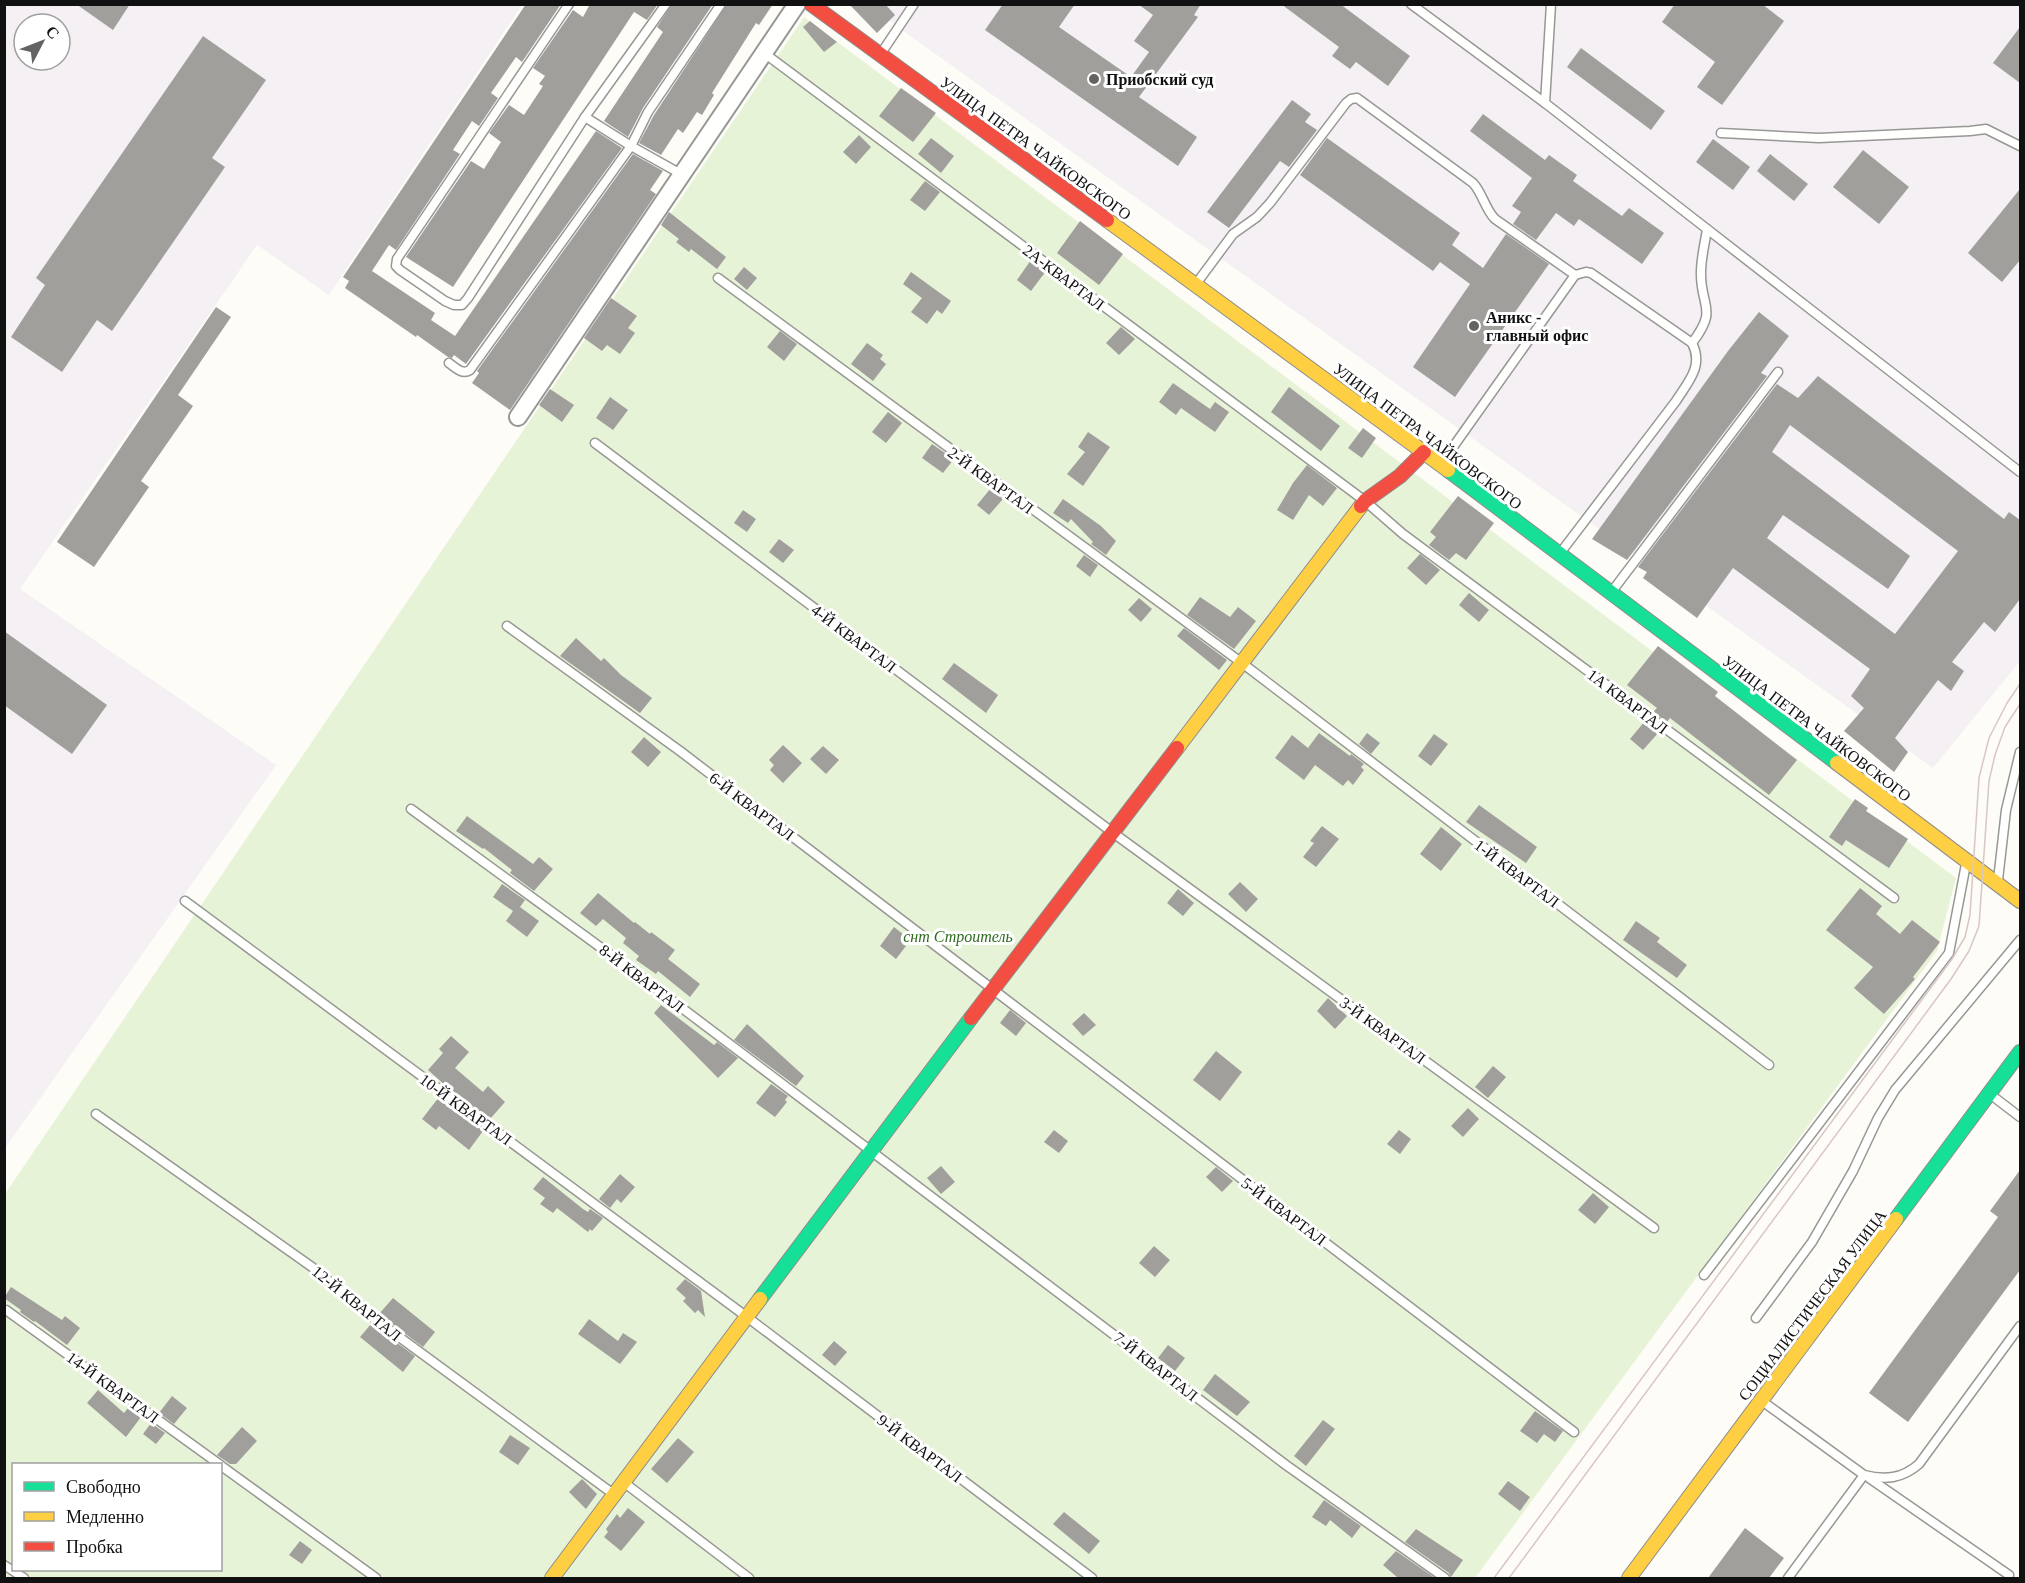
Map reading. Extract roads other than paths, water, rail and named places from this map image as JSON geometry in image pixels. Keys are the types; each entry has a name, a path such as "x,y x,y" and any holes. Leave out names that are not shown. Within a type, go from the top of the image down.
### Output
{"street":[{"path":"518,417 797,4"},
{"name":"УЛИЦА ПЕТРА ЧАЙКОВСКОГО","path":"811,4 1424,452 2020,901"},
{"path":"552,1578 871,1150 994,991 1346,524 1365,501 1400,476 1424,452"},
{"name":"СОЦИАЛИСТИЧЕСКАЯ УЛИЦА","path":"1629,1578 2020,1052"}],"lane":[{"path":"569,4 401,252 396,266 450,304 458,306 465,302 585,117 666,4"},
{"path":"449,363 462,372 470,370 631,146 648,112 721,4"},
{"path":"880,54 914,4"},
{"path":"1411,4 1545,103 2020,472"},
{"path":"1545,103 1551,4"},
{"name":"2А-КВАРТАЛ","path":"764,53 1365,501"},
{"path":"1195,285 1233,234 1257,217 1270,203 1346,103 1357,98 1473,183 1495,219 1575,275"},
{"path":"585,117 681,174"},
{"path":"1721,133 1819,138 1986,129 2020,146"},
{"path":"1692,343 1701,331 1707,316 1701,273 1707,230"},
{"path":"1441,465 1575,275 1587,272 1598,277 1692,343 1697,362 1676,401 1559,554"},
{"name":"2-Й КВАРТАЛ","path":"718,278 1265,682"},
{"path":"1611,593 1778,372"},
{"name":"4-Й КВАРТАЛ","path":"595,443 1112,832"},
{"name":"1А КВАРТАЛ","path":"1365,501 1403,534 1894,898"},
{"name":"6-Й КВАРТАЛ","path":"507,626 680,751 994,991"},
{"name":"1-Й КВАРТАЛ","path":"1265,682 1769,1065"},
{"path":"1997,883 2006,810 2020,752"},
{"name":"8-Й КВАРТАЛ","path":"411,809 564,919 871,1150"},
{"name":"3-Й КВАРТАЛ","path":"1112,832 1654,1228"},
{"path":"1704,1275 1949,953 1966,861"},
{"name":"10-Й КВАРТАЛ","path":"184,901 747,1317"},
{"path":"1755,1318 1812,1242 1853,1171 1878,1118 1895,1090 2020,940"},
{"name":"5-Й КВАРТАЛ","path":"994,991 1575,1431"},
{"path":"1990,1094 2020,1117"},
{"name":"12-Й КВАРТАЛ","path":"96,1114 312,1267 372,1317 615,1495"},
{"name":"7-Й КВАРТАЛ","path":"871,1150 1286,1465 1445,1578"},
{"name":"14-Й КВАРТАЛ","path":"6,1310 217,1463"},
{"name":"9-Й КВАРТАЛ","path":"747,1317 1092,1578"},
{"path":"1864,1474 1876,1478 1903,1476 1919,1464 2020,1326"},
{"path":"1761,1401 2009,1575"},
{"name":"14-Й КВАРТАЛ","path":"222,1466 376,1578"},
{"path":"1788,1578 1864,1474"},
{"path":"624,1483 749,1578"}],"tram line":[{"path":"1494,1578 1952,959 1965,937 1970,915 1979,778 1989,738 2007,703 2020,684"},
{"path":"1509,1578 1951,979 1969,951 1979,926 1989,781 2005,727 2020,704"}],"place":[{"name":"Приобский суд","path":"1094,79"},
{"name":"Аникс - главный офис","path":"1474,326"}],"park label":[{"name":"снт Строитель","path":"958,936"}]}
